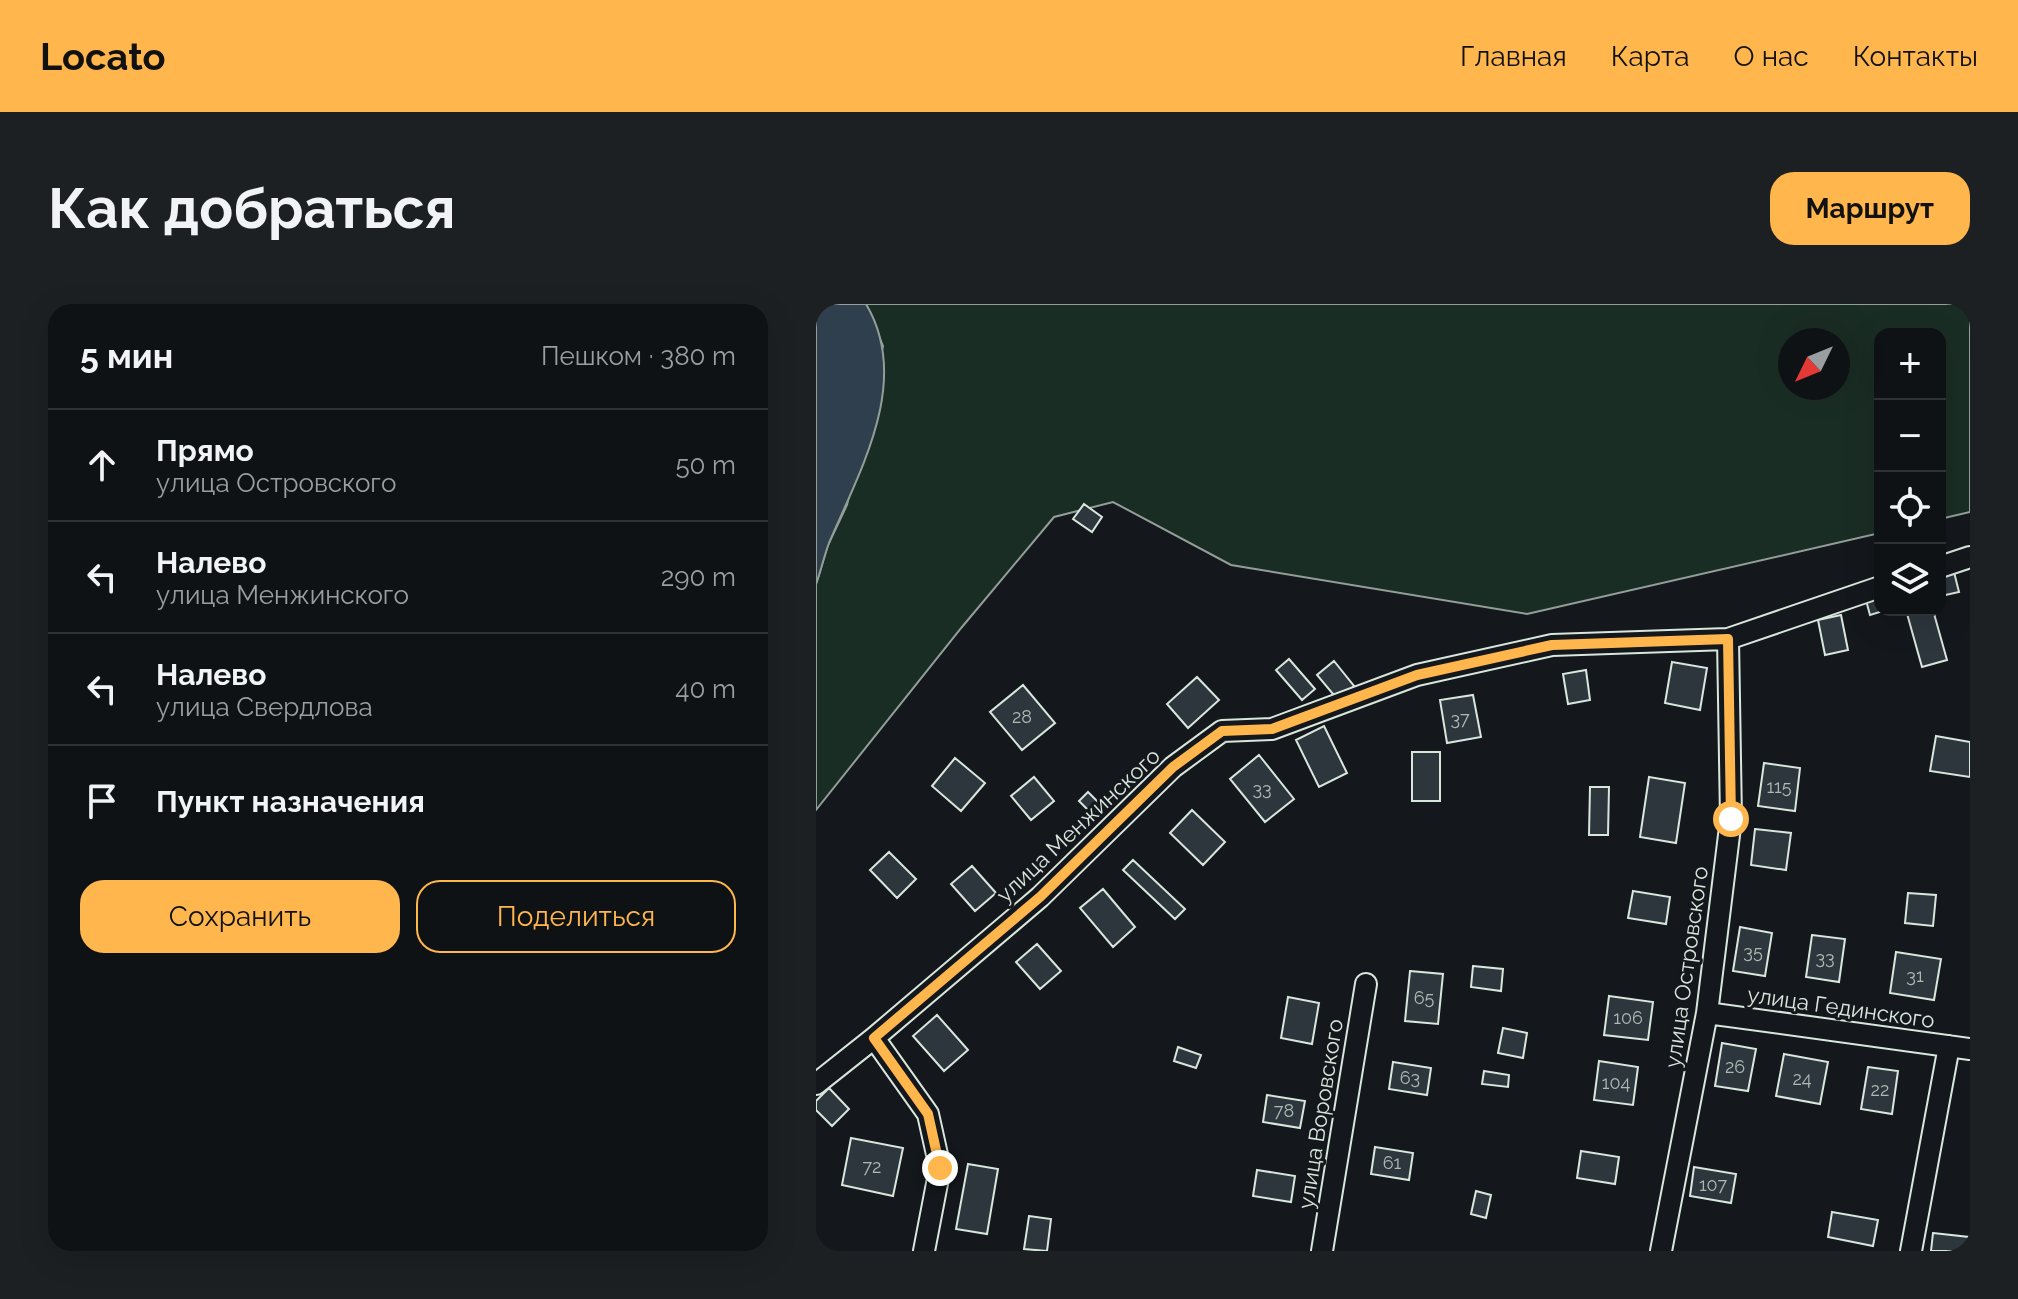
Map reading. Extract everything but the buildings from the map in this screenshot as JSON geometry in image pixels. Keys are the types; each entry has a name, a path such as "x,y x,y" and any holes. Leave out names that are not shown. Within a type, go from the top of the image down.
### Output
{"street":[{"path":"1946,565 1970,557"},
{"name":"улица Менжинского","path":"816,1084 1040,897 1173,767 1222,731 1272,729 1417,675 1552,645 1728,639 1874,589"},
{"name":"улица Островского","path":"1661,1251 1707,1013 1731,819 1728,639"},
{"name":"улица Воровского","path":"1322,1251 1366,984"},
{"name":"улица Гединского","path":"1707,1013 1970,1049"},
{"path":"874,1038 928,1114 940,1168 924,1251"},
{"path":"1911,1251 1949,1046"}],"green space":[{"path":"866,304 1970,304 1970,512 1946,518 1946,328 1874,328 1874,534 1527,614 1231,565 1113,502 1054,517 816,810 816,584 828,545 847,505 883,346"}],"water":[{"path":"816,304 866,304 879,333 884,364 883,394 876,425 816,584"}],"route":[{"path":"940,1168 928,1114 874,1038 1040,897 1173,767 1222,731 1272,729 1417,675 1552,645 1728,639 1731,819"}]}
